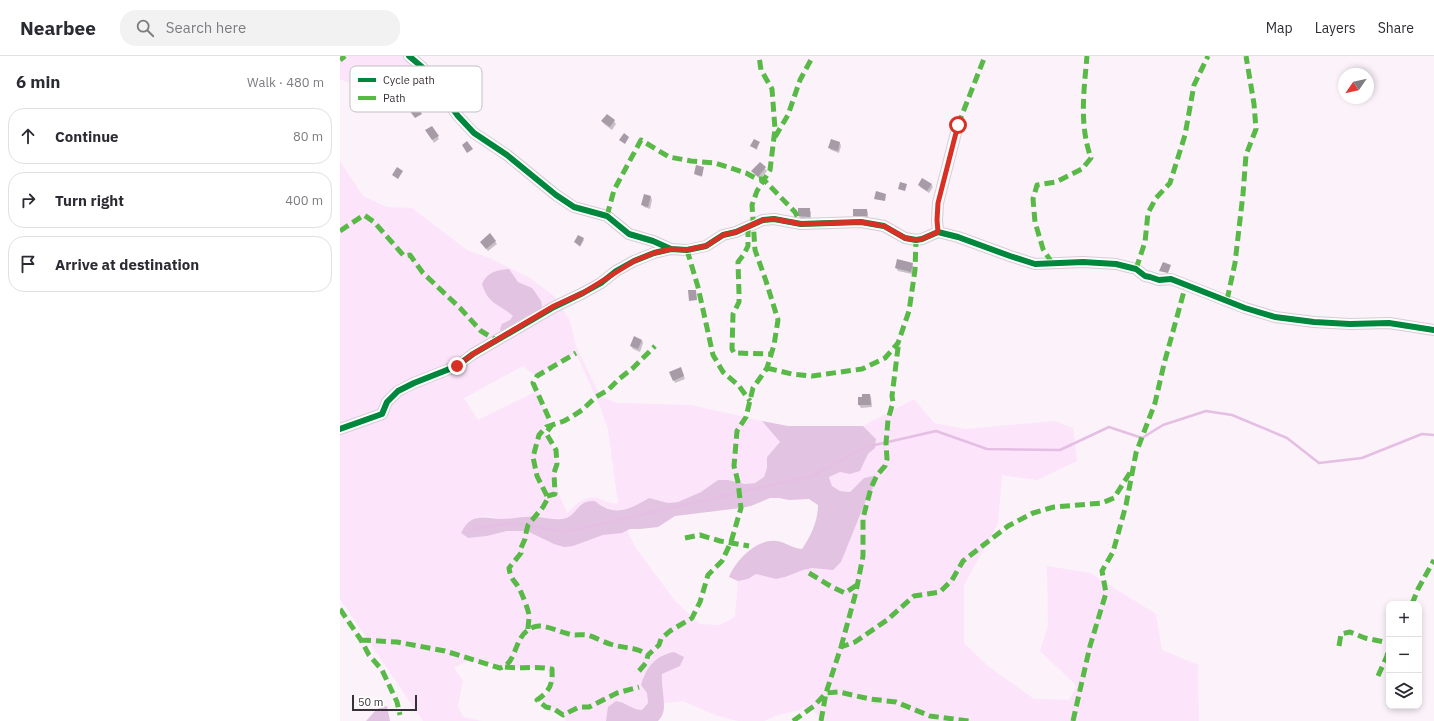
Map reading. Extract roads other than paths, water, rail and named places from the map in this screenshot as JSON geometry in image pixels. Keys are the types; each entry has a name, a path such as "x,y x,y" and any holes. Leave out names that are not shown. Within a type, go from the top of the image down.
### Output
{"street":[{"path":"409,56 421,66"},
{"path":"455,112 474,133 507,155 556,195 574,207 607,216 629,234 653,241 671,249"},
{"path":"938,232 938,203 958,125"},
{"path":"340,429 382,414 387,402 398,391 414,382 457,366 473,354 554,306 583,293 634,261 654,253 671,249 686,250 706,246 723,235 742,230 763,220 774,219 801,224 861,222 884,226 905,238 916,240 938,232 958,236 1035,264 1083,262 1116,264 1136,269 1145,276 1160,280 1171,279 1244,308 1275,317 1314,322 1350,324 1389,323 1434,330"}],"waterway":[{"path":"473,529 510,523 565,532 812,476 866,447 936,431 987,449 1060,450 1109,427 1142,438 1163,425 1206,411 1232,415 1287,438 1319,463 1362,458 1422,434 1434,435"}]}
